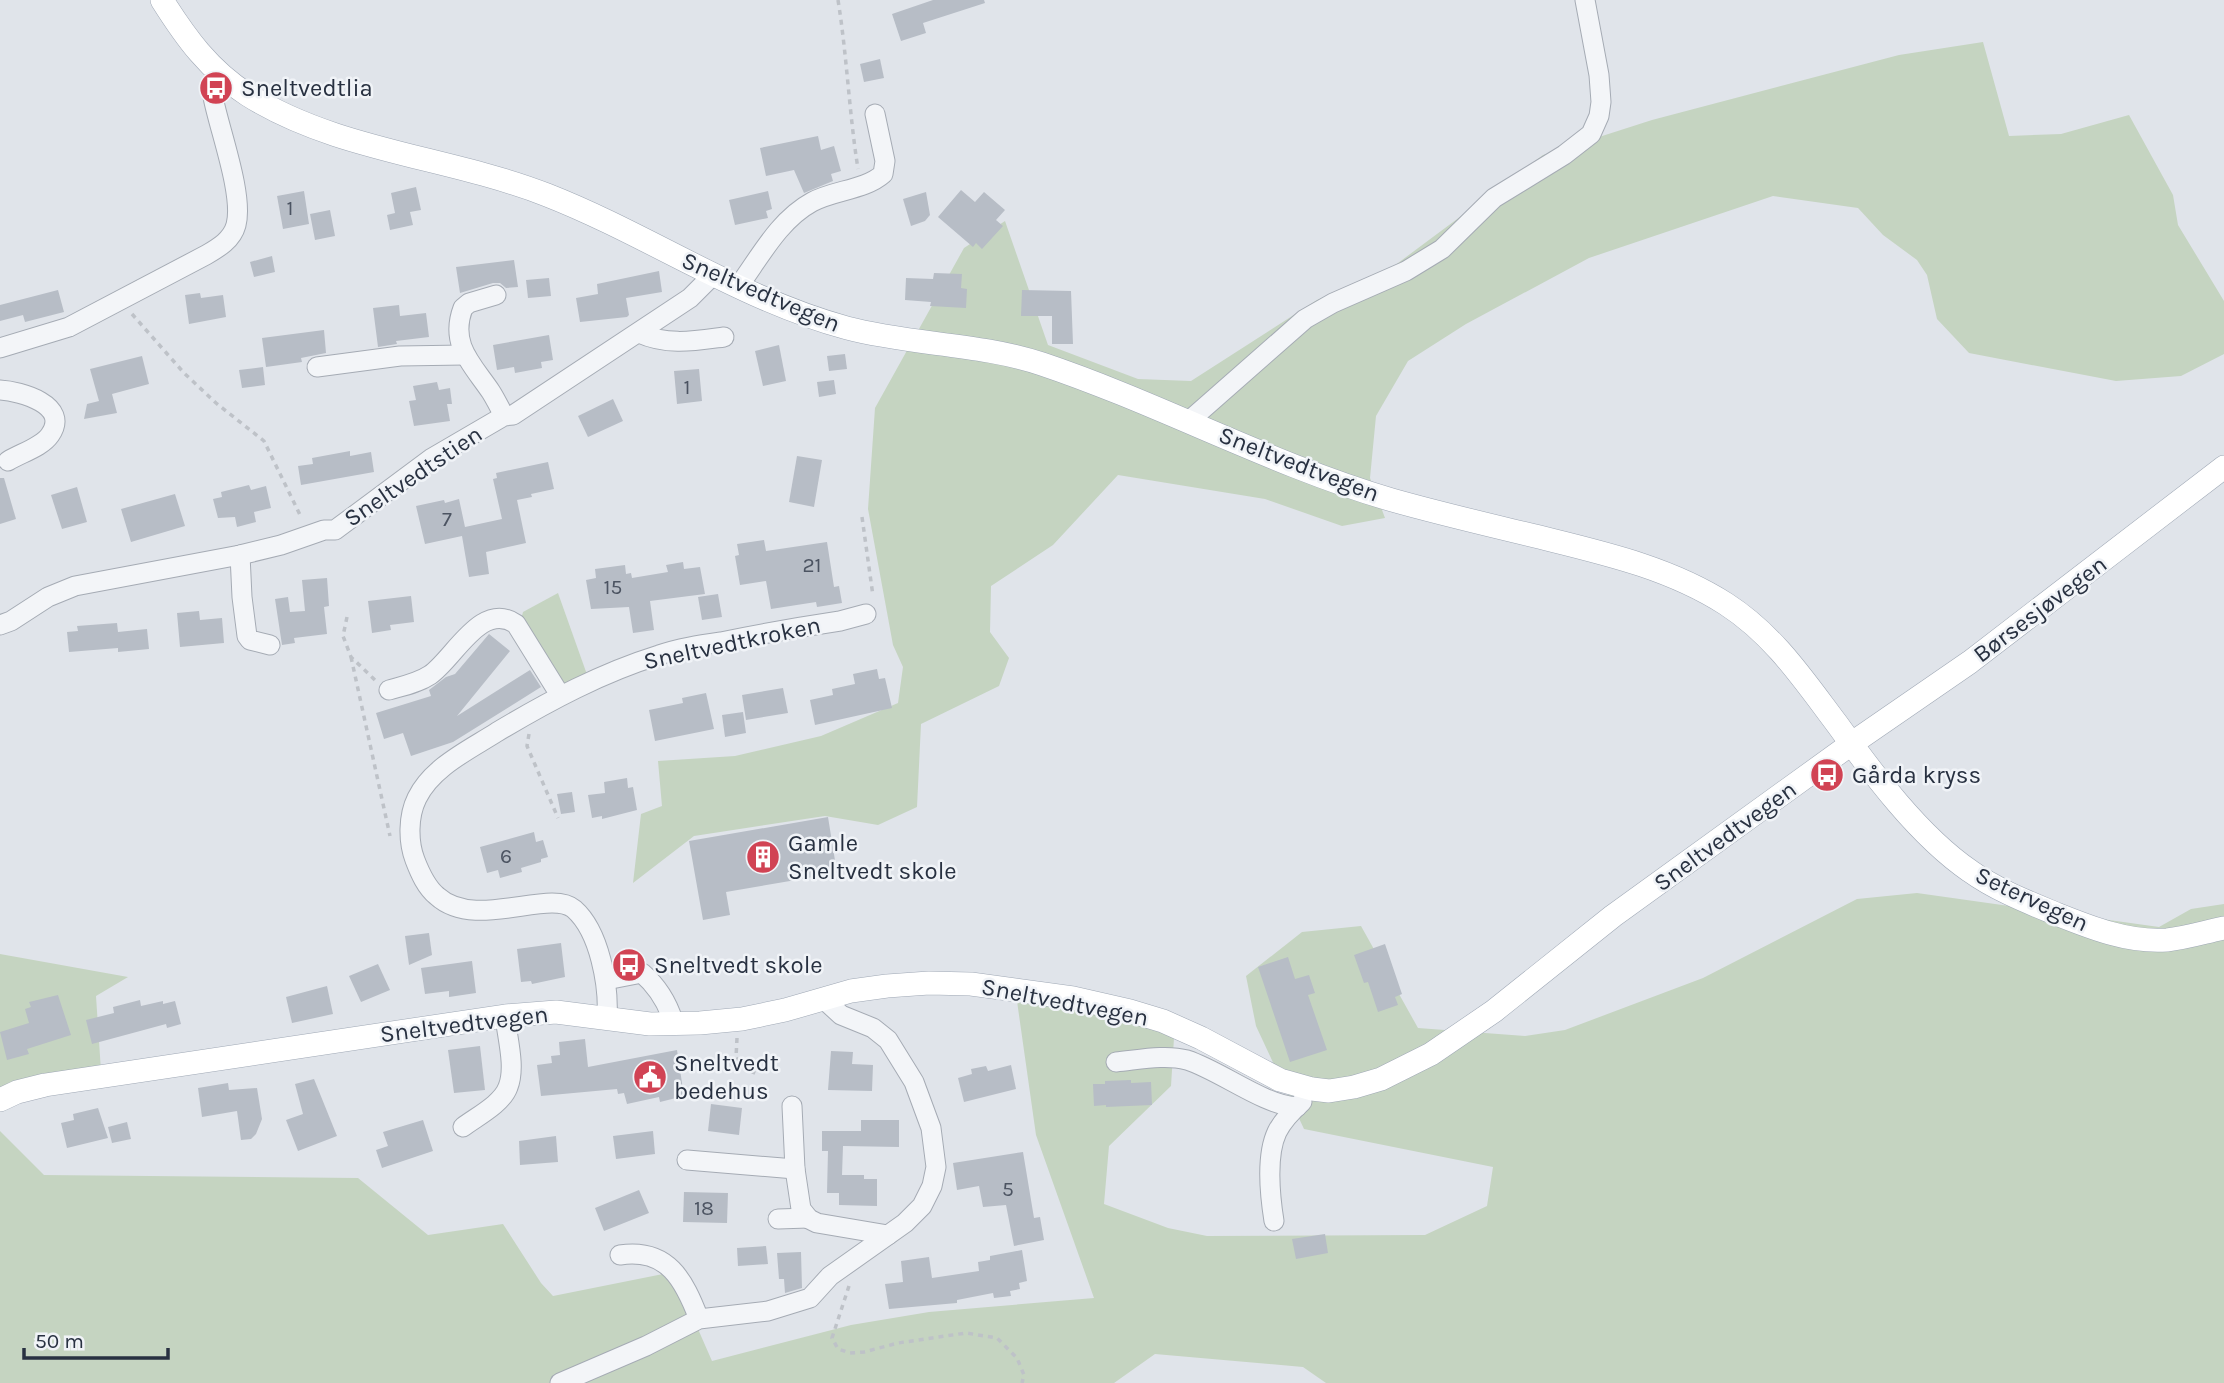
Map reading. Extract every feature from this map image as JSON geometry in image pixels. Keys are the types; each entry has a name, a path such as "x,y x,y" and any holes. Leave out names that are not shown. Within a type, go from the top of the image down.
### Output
{"main road":[{"name":"Sneltvedtvegen","path":"0,1100 17,1092 45,1085 505,1016 556,1012 650,1024 674,1024 742,1018 863,989 929,983 971,984 1073,998 1130,1011 1163,1021 1201,1038 1280,1080 1329,1091 1354,1087 1381,1079 1413,1064 1456,1039 1613,916 1852,744 1796,667 1764,632 1726,604 1685,581 1610,554 1386,498 1305,469 1033,361 978,349 850,329 794,311 543,194 489,176 355,140 310,125 263,104 221,76 192,45 162,0"},
{"name":"Børsesjøvegen","path":"1852,744 1970,662 2224,467"},
{"name":"Setervegen","path":"1852,744 1932,841 1968,870 2002,890 2080,924 2124,937 2166,940 2224,928"}],"street":[{"path":"1189,421 1306,319 1333,303 1406,271 1442,249 1494,198 1564,155 1591,134 1599,116 1601,102 1585,0"},
{"path":"0,348 69,327 218,248 233,233 237,205 213,97 221,76"},
{"path":"738,287 776,233 793,214 813,201 880,177 885,166 874,114"},
{"name":"Sneltvedtstien","path":"0,625 48,597 75,586 240,555 324,530 335,530 410,473 504,416 513,415 639,333 690,298 713,275"},
{"path":"496,295 469,303 463,308 459,338 464,355 492,393 504,416"},
{"path":"639,333 655,340 678,343 724,337"},
{"path":"317,367 400,356 464,355"},
{"path":"0,390 27,395 44,403 52,413 54,423 51,434 41,443 8,461"},
{"path":"240,555 247,636 250,640 270,645"},
{"name":"Sneltvedtkroken","path":"607,1018 606,980 590,932 573,908 547,904 476,911 451,905 436,896 423,879 413,856 410,831 413,809 424,787 451,761 533,711 560,695 629,664 661,654 866,614"},
{"path":"389,690 432,674 475,629 489,620 499,618 516,624 560,695"},
{"path":"606,980 642,973 662,994 674,1024"},
{"path":"561,1383 646,1346 698,1319 768,1311 810,1298 830,1276 888,1235 922,1206 932,1186 936,1167 930,1128 914,1082 888,1040 873,1028 841,1015 826,999"},
{"path":"463,1127 500,1098 508,1088 510,1072 505,1016"},
{"path":"1116,1062 1166,1058 1185,1060 1276,1102 1297,1107"},
{"path":"1274,1221 1270,1169 1274,1140 1277,1130 1312,1089"},
{"path":"792,1105 795,1169 801,1209 808,1218 817,1223 888,1235"},
{"path":"687,1160 795,1169"},
{"path":"778,1219 808,1218"},
{"path":"620,1255 647,1255 670,1267 685,1286 698,1319"}],"path":[{"path":"838,0 847,57 849,113 860,184"},
{"path":"117,302 136,318 184,373 216,403 264,441 310,535"},
{"path":"863,517 873,593 873,606 866,614"},
{"path":"346,617 343,635 351,657 390,837"},
{"path":"351,657 368,676 389,690"},
{"path":"533,711 527,746 558,818"},
{"path":"742,1018 736,1042 736,1058 746,1069 757,1074"},
{"path":"858,1256 832,1338 838,1349 850,1353 864,1352 898,1343 966,1333 997,1338 1017,1358 1024,1375 1022,1383"}],"green space":[{"path":"1983,42 2009,136 2061,134 2129,115 2173,195 2178,225 2224,301 2224,354 2181,376 2116,381 1969,353 1937,319 1927,275 1917,260 1883,235 1858,208 1773,196 1589,258 1466,324 1408,361 1376,416 1370,478 1385,518 1342,526 1265,499 1118,475 1053,545 991,586 990,632 1009,658 999,686 921,724 917,807 878,825 825,816 694,836 633,883 641,814 662,806 658,761 735,756 821,736 898,703 903,667 893,645 868,509 875,408 964,248 1005,221 1048,345 1138,379 1191,381 1317,300 1390,269 1543,155 1652,120 1899,55"},
{"path":"558,593 590,683 560,698 516,638 523,612"},
{"path":"1917,893 2159,927 2191,909 2224,904 2224,1383 1326,1383 1303,1367 1155,1354 1114,1383 0,1383 0,1131 44,1175 358,1178 428,1235 503,1224 541,1283 553,1296 673,1272 712,1361 851,1325 929,1312 1094,1298 1036,1135 1015,987 1102,1004 1174,1038 1171,1086 1109,1146 1104,1204 1168,1228 1207,1236 1425,1235 1487,1206 1493,1167 1304,1129 1256,1026 1246,976 1302,932 1361,926 1418,1028 1525,1036 1565,1030 1703,978 1857,899"},
{"path":"0,954 128,977 96,996 102,1086 0,1105"}],"building":[{"path":"933,0 984,0 985,3 923,23 926,33 901,41 892,14"},
{"path":"880,59 884,78 864,82 860,64"},
{"path":"818,136 821,150 834,146 841,171 831,174 833,181 804,193 794,170 766,176 760,148"},
{"path":"416,187 421,210 410,212 413,225 390,230 387,215 395,213 391,193"},
{"path":"961,190 975,202 984,192 1005,210 996,220 1003,226 982,249 976,243 973,247 938,217"},
{"path":"304,191 309,224 283,229 277,196"},
{"path":"768,191 772,209 766,211 768,218 735,225 729,200"},
{"path":"926,192 930,215 925,221 911,226 903,199"},
{"path":"330,210 335,236 315,240 310,214"},
{"path":"272,256 275,272 254,277 250,262"},
{"path":"514,260 518,287 506,288 500,283 493,283 460,293 456,267"},
{"path":"659,271 662,292 626,298 629,315 627,317 580,322 576,298 598,294 597,284"},
{"path":"934,273 962,274 961,288 967,289 966,308 930,306 931,302 905,300 906,278 933,279"},
{"path":"549,278 551,296 528,298 526,280"},
{"path":"58,290 64,312 25,322 23,315 0,321 0,305"},
{"path":"1022,290 1071,291 1073,344 1052,344 1052,316 1021,316"},
{"path":"200,293 201,298 223,295 226,317 189,324 185,295"},
{"path":"399,305 400,316 426,313 429,337 396,341 397,344 378,347 373,308"},
{"path":"324,330 326,353 301,358 302,362 266,367 262,338"},
{"path":"549,335 553,360 541,362 542,368 515,373 514,367 497,370 493,345"},
{"path":"779,345 786,381 763,386 755,351"},
{"path":"845,354 847,369 829,371 827,356"},
{"path":"142,356 149,384 112,394 117,413 84,419 87,404 99,401 90,369"},
{"path":"263,367 265,385 242,388 239,370"},
{"path":"699,369 702,401 677,404 674,371"},
{"path":"834,380 836,394 819,397 817,382"},
{"path":"437,382 439,390 450,388 452,404 447,404 450,421 414,426 409,401 416,400 413,386"},
{"path":"613,399 623,421 588,437 578,416"},
{"path":"350,451 350,456 371,452 374,472 301,485 298,466 313,464 312,458"},
{"path":"797,456 822,460 814,507 789,502"},
{"path":"548,462 554,489 517,500 526,543 486,552 489,574 469,577 462,536 425,544 416,506 459,499 465,527 502,519 493,479 497,478 496,473"},
{"path":"0,478 4,478 16,519 0,524"},
{"path":"249,485 251,490 266,486 271,508 254,512 256,522 237,527 235,517 218,518 213,499 222,497 221,492"},
{"path":"77,487 87,522 62,529 51,495"},
{"path":"175,494 185,526 131,542 121,509"},
{"path":"764,540 766,551 827,542 834,587 839,586 842,603 817,607 816,602 771,609 766,581 740,585 735,556 739,555 737,544"},
{"path":"683,562 684,569 700,567 705,594 650,601 654,630 633,633 629,607 591,609 586,580 596,578 595,569 625,565 626,574 631,573 632,578 668,572 666,565"},
{"path":"327,578 329,606 324,607 327,634 294,638 295,643 282,645 275,599 288,597 290,612 305,611 302,580"},
{"path":"718,594 722,617 702,620 698,597"},
{"path":"411,596 414,622 390,625 391,630 372,633 368,601"},
{"path":"199,611 200,620 222,618 224,643 180,647 177,613"},
{"path":"117,623 118,632 147,629 149,649 118,652 118,648 69,652 67,632 78,631 77,626"},
{"path":"489,634 510,651 457,716 530,670 541,687 453,742 411,756 403,733 384,739 376,713 431,696 429,690 446,677 455,674"},
{"path":"877,669 879,679 885,678 892,708 815,725 810,700 833,695 832,689 855,684 853,674"},
{"path":"783,688 788,713 746,720 742,695"},
{"path":"706,693 714,729 655,741 649,710 683,703 682,698"},
{"path":"743,712 746,733 725,737 722,715"},
{"path":"627,778 628,788 633,787 637,810 602,819 602,816 592,818 588,795 605,793 604,782"},
{"path":"572,792 575,812 561,814 557,794"},
{"name":"Gamle Sneltvedt skole","path":"828,817 837,873 726,892 730,915 703,920 689,841"},
{"path":"534,832 536,842 543,840 548,857 521,868 522,872 500,878 498,870 487,873 480,847"},
{"path":"429,933 432,955 409,965 405,936"},
{"path":"561,943 565,977 532,984 531,981 521,982 517,949"},
{"path":"1385,944 1402,994 1395,997 1398,1005 1378,1012 1368,982 1364,983 1354,955"},
{"path":"1288,957 1295,979 1309,975 1315,993 1308,995 1327,1050 1290,1062 1258,967"},
{"path":"472,961 476,993 449,997 449,991 425,994 421,968"},
{"path":"378,964 390,990 361,1002 349,976"},
{"path":"327,986 333,1014 292,1023 286,997"},
{"path":"58,995 71,1035 27,1049 29,1054 7,1060 0,1032 29,1023 25,1009 31,1007 29,1002"},
{"path":"140,1000 141,1006 175,1001 181,1024 167,1028 166,1024 92,1044 86,1020 114,1013 113,1007"},
{"path":"585,1039 588,1067 677,1050 684,1096 660,1102 659,1097 627,1104 624,1093 618,1094 617,1089 541,1096 537,1065 552,1063 551,1056 560,1055 559,1042"},
{"path":"480,1046 485,1090 454,1093 448,1050"},
{"path":"831,1051 853,1052 852,1064 873,1065 872,1091 828,1090"},
{"path":"1011,1065 1016,1089 964,1102 958,1078 972,1074 971,1069 986,1066 988,1071"},
{"path":"314,1079 337,1136 298,1151 286,1120 303,1114 295,1084"},
{"path":"1131,1080 1131,1083 1151,1082 1152,1105 1094,1106 1093,1084"},
{"path":"228,1083 229,1090 257,1088 262,1119 251,1139 241,1140 237,1111 202,1117 198,1088"},
{"path":"711,1104 742,1108 739,1135 708,1131"},
{"path":"98,1108 108,1138 67,1148 61,1123 74,1120 73,1114"},
{"path":"423,1120 433,1151 382,1168 376,1150 388,1146 383,1132"},
{"path":"861,1120 899,1120 899,1147 843,1146 842,1175 864,1175 864,1179 877,1179 877,1206 839,1205 839,1193 827,1193 828,1151 822,1151 822,1131 861,1131"},
{"path":"127,1122 131,1139 112,1143 108,1127"},
{"path":"653,1131 655,1154 616,1159 613,1136"},
{"path":"556,1136 558,1162 520,1165 519,1141"},
{"path":"1023,1152 1034,1218 1040,1217 1044,1240 1014,1246 1006,1205 983,1207 979,1186 957,1190 953,1163"},
{"path":"639,1190 649,1213 604,1231 595,1208"},
{"path":"684,1192 728,1193 727,1223 683,1222"},
{"path":"1325,1234 1328,1253 1296,1259 1292,1239"},
{"path":"766,1246 768,1264 738,1266 737,1248"},
{"path":"1022,1250 1027,1281 1019,1283 1020,1289 1010,1291 1011,1296 994,1298 993,1293 957,1300 957,1303 889,1309 885,1284 903,1282 901,1261 929,1257 932,1278 979,1271 978,1262 990,1260 990,1256"},
{"path":"801,1252 802,1288 785,1293 784,1279 779,1279 777,1253"}],"place":[{"name":"Sneltvedtlia","path":"216,88"},
{"name":"Gårda kryss","path":"1827,775"},
{"name":"Gamle Sneltvedt skole","path":"763,857"},
{"name":"Sneltvedt skole","path":"629,965"},
{"name":"Sneltvedt bedehus","path":"650,1077"}]}
